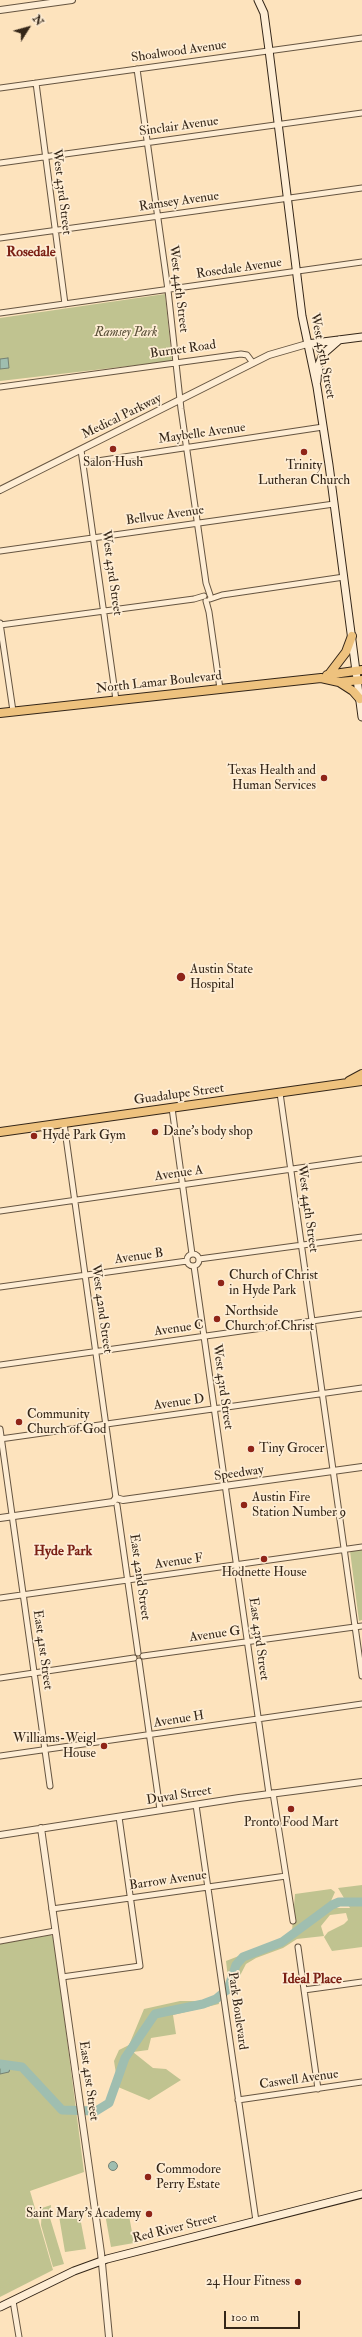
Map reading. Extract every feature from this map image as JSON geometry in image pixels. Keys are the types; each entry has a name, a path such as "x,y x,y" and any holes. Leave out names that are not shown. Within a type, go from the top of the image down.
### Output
{"main road":[{"name":"West 45th Street","path":"258,0 264,13 307,344 317,387 352,636 359,670 362,717"},
{"path":"307,344 362,337"},
{"path":"317,387 320,359 326,351 339,340"},
{"path":"330,674 346,652 352,636"},
{"name":"North Lamar Boulevard","path":"0,713 321,678 330,674 359,670"},
{"name":"North Lamar Boulevard","path":"321,678 339,682 360,680"},
{"path":"339,682 353,691 360,699"},
{"path":"344,1084 362,1074"},
{"name":"Guadalupe Street","path":"0,1132 362,1081"},
{"name":"Red River Street","path":"0,2307 74,2271 101,2261 362,2194"}],"street":[{"path":"0,10 72,0"},
{"name":"Shoalwood Avenue","path":"0,88 362,38"},
{"name":"West 44th Street","path":"137,69 168,290 180,400 220,689"},
{"name":"West 43rd Street","path":"36,83 65,304"},
{"name":"Sinclair Avenue","path":"0,163 362,113"},
{"name":"Ramsey Avenue","path":"0,238 362,188"},
{"name":"Rosedale Avenue","path":"0,313 362,262"},
{"path":"253,363 278,351 307,344"},
{"name":"Burnet Road","path":"0,387 241,354 246,355 253,363"},
{"name":"Medical Parkway","path":"0,490 253,363"},
{"name":"Maybelle Avenue","path":"84,463 323,427"},
{"name":"West 43rd Street","path":"81,450 95,538 116,700"},
{"name":"Bellvue Avenue","path":"0,551 334,504"},
{"path":"0,626 344,577"},
{"path":"0,622 13,711"},
{"name":"West 44th Street","path":"280,1093 362,1676"},
{"path":"172,1108 192,1254 199,1259 362,1237"},
{"name":"West 42nd Street","path":"64,1123 117,1501"},
{"name":"Avenue A","path":"0,1211 362,1159"},
{"path":"192,1254 188,1257 188,1264 194,1266 197,1264 199,1259"},
{"name":"Avenue B","path":"0,1287 187,1261"},
{"name":"West 43rd Street","path":"194,1266 225,1487"},
{"name":"Avenue C","path":"0,1365 362,1314"},
{"name":"Avenue D","path":"1,1439 362,1388"},
{"name":"East 41st Street","path":"0,1430 50,1786"},
{"name":"Speedway","path":"0,1518 362,1467"},
{"name":"East 43rd Street","path":"225,1487 258,1719 293,1921"},
{"name":"East 42nd Street","path":"117,1501 128,1580 141,1655"},
{"name":"Avenue F","path":"0,1598 362,1547"},
{"name":"Avenue G","path":"141,1655 362,1626"},
{"path":"0,1678 134,1658 141,1655"},
{"path":"141,1655 139,1661 160,1810"},
{"path":"134,1658 139,1661"},
{"name":"Avenue H","path":"0,1756 150,1736 362,1704"},
{"name":"Duval Street","path":"0,1835 160,1810 362,1782"},
{"name":"Park Boulevard","path":"196,1805 256,2221"},
{"path":"62,1977 140,1966 119,1817"},
{"name":"East 41st Street","path":"41,1828 82,2117 110,2337"},
{"name":"Barrow Avenue","path":"52,1909 286,1876"},
{"path":"0,1941 55,1931"},
{"path":"298,1947 318,2089"},
{"path":"304,1990 362,1982"},
{"name":"Caswell Avenue","path":"238,2100 362,2082"},
{"path":"13,2301 19,2337"}],"green space":[{"name":"Ramsey Park","path":"165,294 172,361 0,381 0,318"},
{"path":"362,1549 362,1620 359,1621 350,1551"},
{"path":"362,1885 362,1947 332,1951 324,1937 328,1932 344,1924 348,1920 346,1913 330,1915 321,1926 324,1936 297,1939 283,1948 256,1958 246,1964 230,1995 226,1961 277,1941 292,1931 295,1894 331,1889 335,1892 331,1901 331,1908 350,1908 338,1888"},
{"path":"51,1935 54,1938 84,2172 30,2191 53,2270 0,2297 0,1944"},
{"path":"217,1994 219,2004 173,2015 176,2034 151,2038 148,2050 133,2052 153,2068 166,2069 181,2080 149,2100 118,2087 114,2061 119,2050 129,2045 144,2009 180,2001 202,2001"},
{"path":"51,2205 50,2218 64,2264 53,2267 41,2225 42,2208"},
{"path":"128,2210 134,2243 111,2247 105,2214"},
{"path":"79,2212 86,2249 65,2252 59,2216"}],"shaded area":[{"path":"8,358 9,368 0,369 0,359"},
{"path":"0,2061 26,2068 33,2075 30,2077 21,2070 10,2068 9,2072 0,2074"},
{"path":"111,2162 115,2162 117,2166 115,2170 111,2170 109,2168 109,2164"}],"waterway":[{"path":"0,2064 22,2067 62,2110 96,2111 109,2103 125,2058 155,2014 203,2004 216,1999 228,1989 236,1965 243,1957 282,1942 332,1905 339,1902 362,1902"}],"place":[{"name":"Salon Hush","path":"113,449"},
{"name":"Trinity Lutheran Church","path":"304,452"},
{"name":"Texas Health and Human Services","path":"324,778"},
{"name":"Austin State Hospital","path":"181,977"},
{"name":"Dane's body shop","path":"155,1132"},
{"name":"Hyde Park Gym","path":"34,1136"},
{"name":"Church of Christ in Hyde Park","path":"221,1283"},
{"name":"Northside Church of Christ","path":"217,1319"},
{"name":"Community Church of God","path":"19,1422"},
{"name":"Tiny Grocer","path":"251,1449"},
{"name":"Austin Fire Station Number 9","path":"244,1505"},
{"name":"Hodnette House","path":"264,1559"},
{"name":"Williams-Weigl House","path":"104,1746"},
{"name":"Pronto Food Mart","path":"291,1809"},
{"name":"Commodore Perry Estate","path":"148,2177"},
{"name":"Saint Mary's Academy","path":"149,2214"},
{"name":"24 Hour Fitness","path":"298,2282"}],"district":[{"name":"Rosedale","path":"31,253"},
{"name":"Hyde Park","path":"63,1552"},
{"name":"Ideal Place","path":"312,1980"}]}
